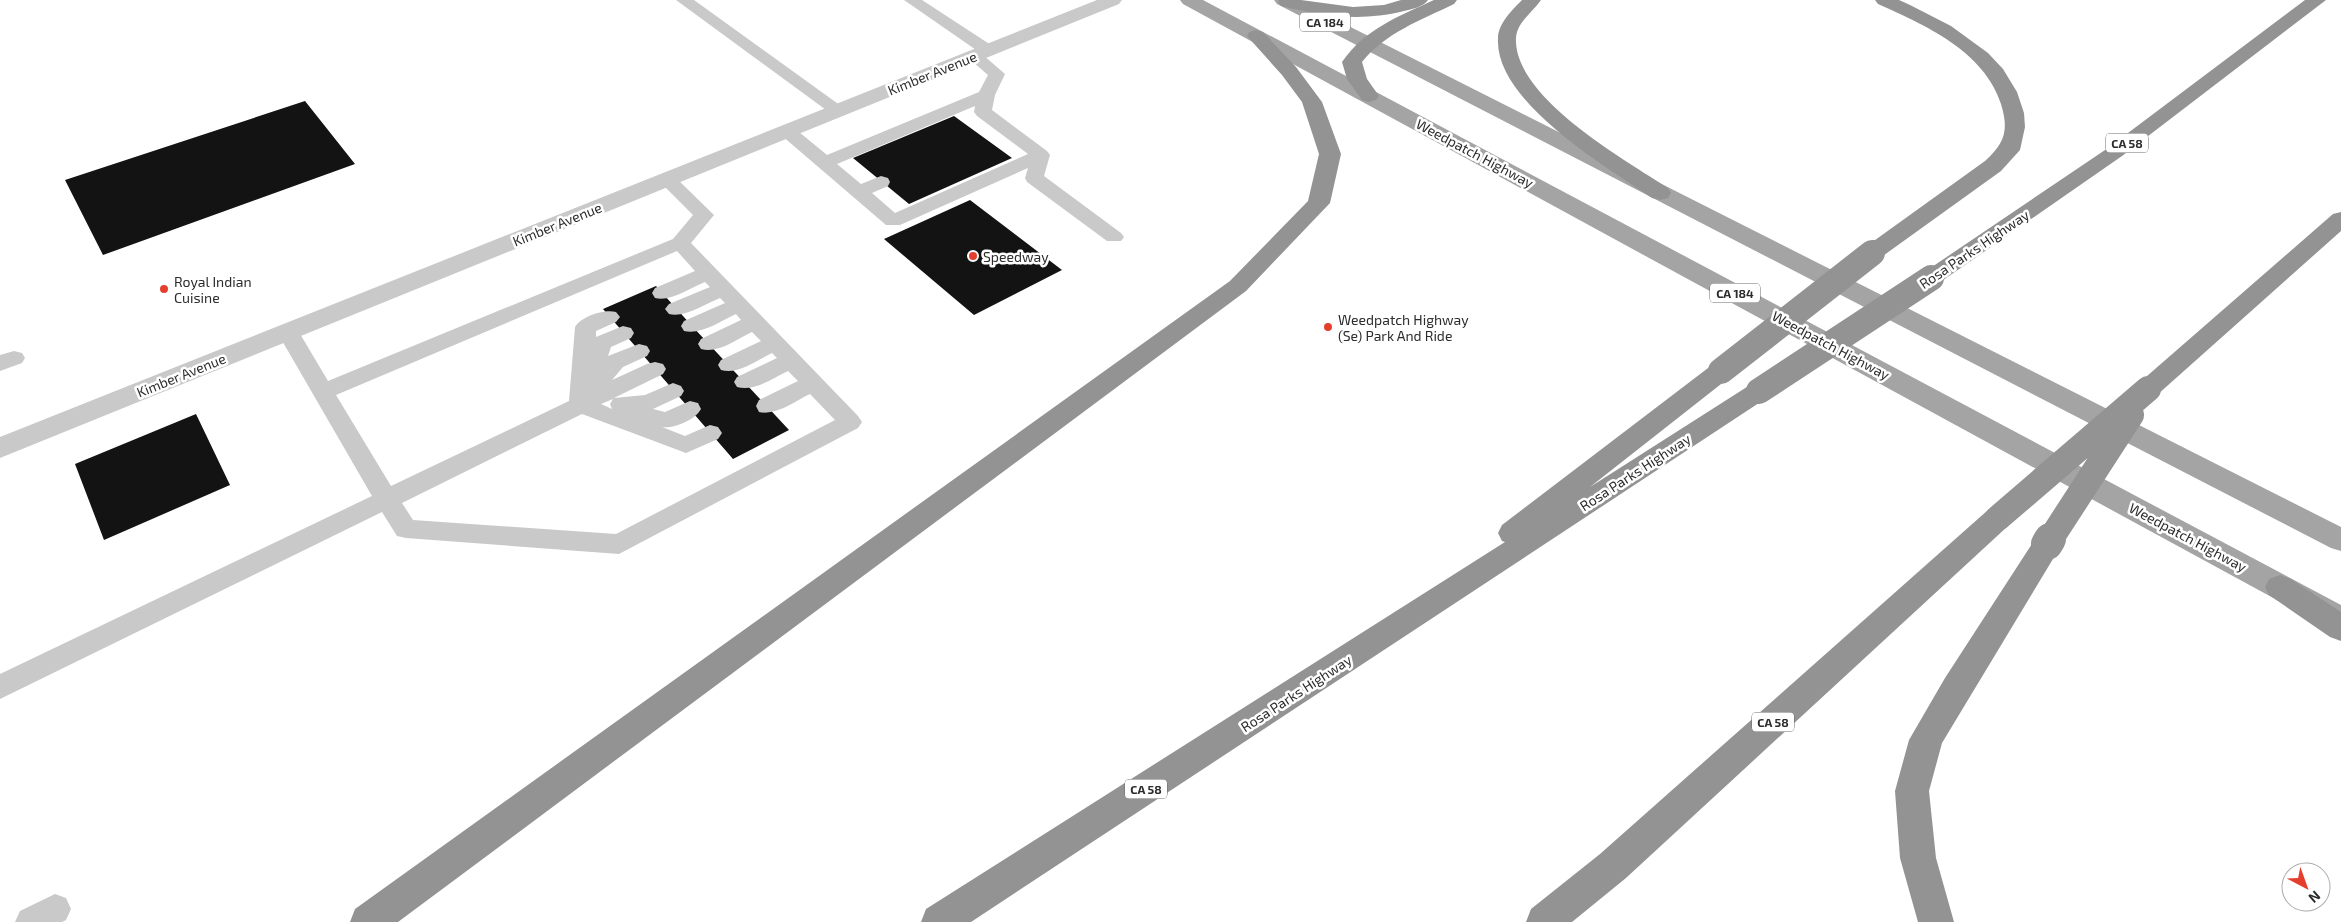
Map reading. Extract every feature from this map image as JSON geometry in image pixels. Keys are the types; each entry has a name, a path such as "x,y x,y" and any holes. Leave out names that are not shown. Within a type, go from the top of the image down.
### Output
{"highway":[{"path":"1285,1 1321,11 1367,14 1418,0"},
{"path":"1369,96 1357,79 1352,62 1367,43 1386,30 1448,0"},
{"path":"1532,0 1517,16 1507,37 1509,58 1517,79 1533,99 1578,135 1660,193"},
{"path":"1353,656 1872,253 1993,166 2010,149 2016,125 2011,99 1996,75 1974,51 1947,32 1912,12 1884,0"},
{"name":"Rosa Parks Highway","path":"939,922 1353,656 1931,278 2115,152 2317,0"},
{"path":"368,922 1238,286 1319,203 1330,154 1312,102 1289,71 1256,36"},
{"name":"CA 58","path":"1544,922 1613,866 1998,518 2341,220"},
{"path":"1936,922 1918,858 1912,792 1926,740 1956,688 2148,389"},
{"path":"2280,587 2341,628"}],"main road":[{"name":"Weedpatch Highway","path":"1189,0 2341,620"},
{"name":"CA 184","path":"1285,1 2341,540"}],"street":[{"name":"Kimber Avenue","path":"0,448 1114,0"}],"lane":[{"path":"684,0 839,111"},
{"path":"912,0 981,53 997,74 985,104 961,121"},
{"path":"985,104 1006,129 1035,150"},
{"path":"830,169 985,104"},
{"path":"985,138 1006,129"},
{"path":"787,131 892,221 1035,150"},
{"path":"1007,154 1035,150"},
{"path":"1035,150 1034,178 1114,237"},
{"path":"830,169 860,164"},
{"path":"324,391 680,243 704,215 667,180"},
{"path":"858,192 881,182"},
{"path":"881,212 904,201"},
{"path":"288,332 386,499 406,529 619,544 850,422 680,243"},
{"path":"662,293 723,289"},
{"path":"676,309 723,289"},
{"path":"692,326 723,289"},
{"path":"709,344 755,322"},
{"path":"580,406 602,343 616,325"},
{"path":"729,365 774,343"},
{"path":"580,406 615,362 639,351"},
{"path":"745,382 790,361"},
{"path":"0,687 655,369"},
{"path":"767,406 812,383"},
{"path":"580,406 648,402 673,391"},
{"path":"580,406 668,420 690,410"},
{"path":"580,406 686,445 710,434"}],"building":[{"path":"305,101 355,164 103,255 65,180"},
{"path":"954,116 1012,158 909,204 853,158"},
{"path":"970,200 1062,270 974,315 884,239"},
{"path":"656,286 789,430 733,459 603,309"},
{"path":"196,414 230,485 104,540 75,464"}],"place":[{"name":"Speedway","path":"973,256"},
{"name":"Royal Indian Cuisine","path":"164,289"},
{"name":"Weedpatch Highway (Se) Park And Ride","path":"1328,327"}]}
